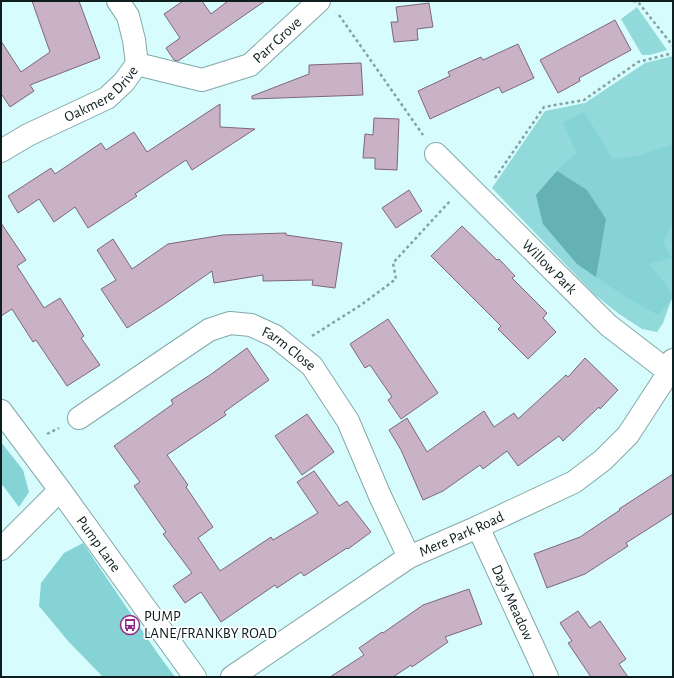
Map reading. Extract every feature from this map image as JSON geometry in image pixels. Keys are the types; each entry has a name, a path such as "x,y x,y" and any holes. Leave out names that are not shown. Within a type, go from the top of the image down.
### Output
{"street":[{"name":"Oakmere Drive","path":"1,150 28,135 107,98 124,82 137,64 134,40 128,16 118,1"},
{"name":"Parr Grove","path":"137,64 202,80 250,65 319,1"},
{"name":"Willow Park","path":"436,154 608,325 671,366"},
{"name":"Farm Close","path":"79,418 209,330 230,323 251,326 275,336 312,366 348,421 380,496 409,557"},
{"name":"Mere Park Road","path":"232,677 409,557 478,527 574,482 603,460 628,434 671,366"},
{"name":"Pump Lane","path":"1,411 195,677"},
{"path":"1,548 60,490"},
{"name":"Days Meadow","path":"478,527 547,677"}],"path":[{"path":"633,1 638,2 673,46"},
{"path":"338,14 436,154"},
{"path":"291,349 361,305 396,279 393,263 473,192 544,106 584,100 638,62 673,53"},
{"path":"26,445 79,418"}],"shaded area":[{"path":"637,7 667,50 650,55 642,55 621,19"},
{"path":"673,56 673,295 663,323 657,332 642,329 619,314 594,294 492,188 545,111 585,103 645,63"},
{"path":"584,112 613,159 640,155 673,144 673,221 663,243 672,258 649,264 670,290 672,299 658,315 629,299 577,264 543,224 536,195 563,164 577,153 563,123"},
{"path":"557,171 587,190 606,219 596,277 577,264 543,224 536,195"},
{"path":"1,442 23,470 29,492 19,507 1,483"},
{"path":"83,543 175,677 103,677 68,641 39,606 41,583 64,553"}],"building":[{"path":"32,1 79,1 100,58 30,85 34,91 10,107 2,95 1,96 1,41 21,72 50,52"},
{"path":"183,1 202,1 211,14 228,1 265,1 178,61 174,60 166,48 180,38 164,14"},
{"path":"429,3 433,27 417,29 418,40 394,42 391,22 398,22 396,7"},
{"path":"615,20 631,50 579,78 580,81 558,93 540,60"},
{"path":"518,44 534,78 502,93 499,87 430,119 418,91 450,76 448,72 481,57 483,60"},
{"path":"361,63 363,95 252,99 252,96 309,74 309,65"},
{"path":"220,104 220,127 255,129 192,170 186,160 135,194 137,196 88,228 75,207 54,222 39,199 18,213 8,196 51,168 55,174 101,143 106,150 134,132 147,152"},
{"path":"374,118 399,119 397,170 375,169 375,158 363,158 365,134 373,135"},
{"path":"409,190 422,211 396,228 382,208"},
{"path":"1,223 26,260 17,266 44,308 60,298 84,336 81,338 100,365 67,386 36,340 33,342 12,309 1,316"},
{"path":"462,226 497,260 499,259 515,276 512,278 547,313 543,318 556,332 528,359 498,329 501,326 431,256"},
{"path":"286,233 286,235 342,243 335,288 312,285 313,280 263,281 263,275 214,283 212,271 127,328 101,289 116,280 97,250 113,239 132,269 168,244 223,235"},
{"path":"388,319 438,393 401,419 388,400 392,397 370,365 365,368 350,344"},
{"path":"247,348 269,380 224,412 226,415 167,455 188,485 186,487 213,527 198,538 220,571 271,537 273,540 318,513 297,482 314,471 339,506 347,501 371,532 348,549 347,548 304,576 301,572 277,588 275,585 221,622 201,592 185,603 173,586 192,573 163,534 166,532 134,486 140,482 114,446 173,404 171,400 210,375"},
{"path":"585,358 618,390 600,409 599,407 563,441 559,436 518,466 507,451 483,469 480,465 443,491 423,500 401,450 389,430 407,418 427,452 484,411 494,427 514,413 518,419 566,375 568,377"},
{"path":"307,414 334,452 302,475 275,436"},
{"path":"673,474 673,513 626,543 628,546 585,574 547,588 534,554 580,537 620,510 619,509"},
{"path":"469,589 482,624 445,637 448,642 412,667 411,665 393,677 330,677 364,655 359,648 423,605"},
{"path":"578,611 590,628 600,621 626,659 619,664 628,677 591,677 568,643 572,641 560,623"}],"place":[{"name":"PUMP LANE/FRANKBY ROAD","path":"130,625"}]}
